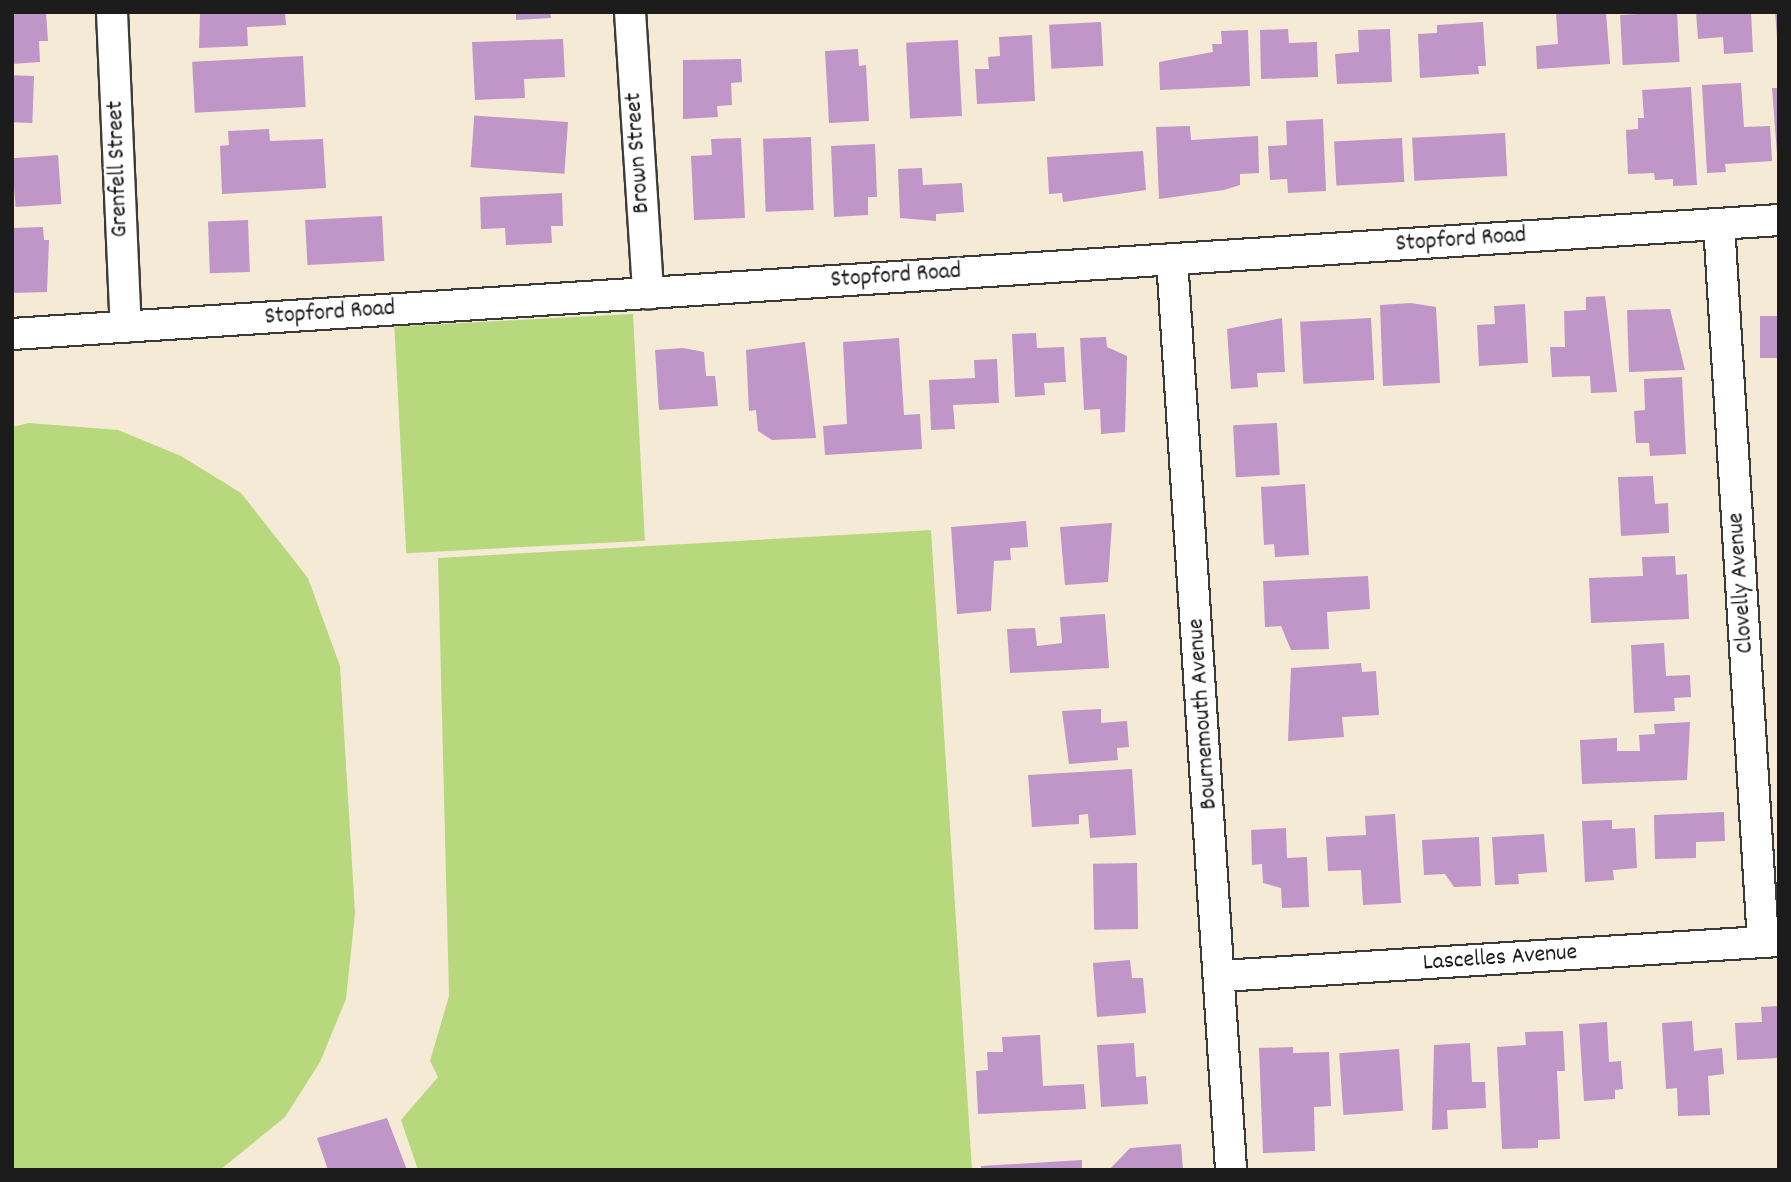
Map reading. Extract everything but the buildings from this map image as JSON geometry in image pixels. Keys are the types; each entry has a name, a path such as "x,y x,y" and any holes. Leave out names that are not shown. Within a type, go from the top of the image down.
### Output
{"street":[{"name":"Grenfell Street","path":"112,12 125,327"},
{"name":"Brown Street","path":"630,12 648,293"},
{"name":"Stopford Road","path":"12,334 1779,220"},
{"name":"Clovelly Avenue","path":"1719,224 1771,942"},
{"name":"Bournemouth Avenue","path":"1172,259 1222,976 1231,1170"},
{"name":"Lascelles Avenue","path":"1222,976 1771,942"}],"green space":[{"path":"633,314 645,541 406,553 394,327"},
{"path":"29,423 118,430 181,456 241,493 308,578 340,666 355,913 346,999 320,1062 285,1117 220,1170 12,1170 12,427"},
{"path":"931,530 972,1170 418,1170 401,1120 438,1077 430,1061 449,996 438,558"}]}
